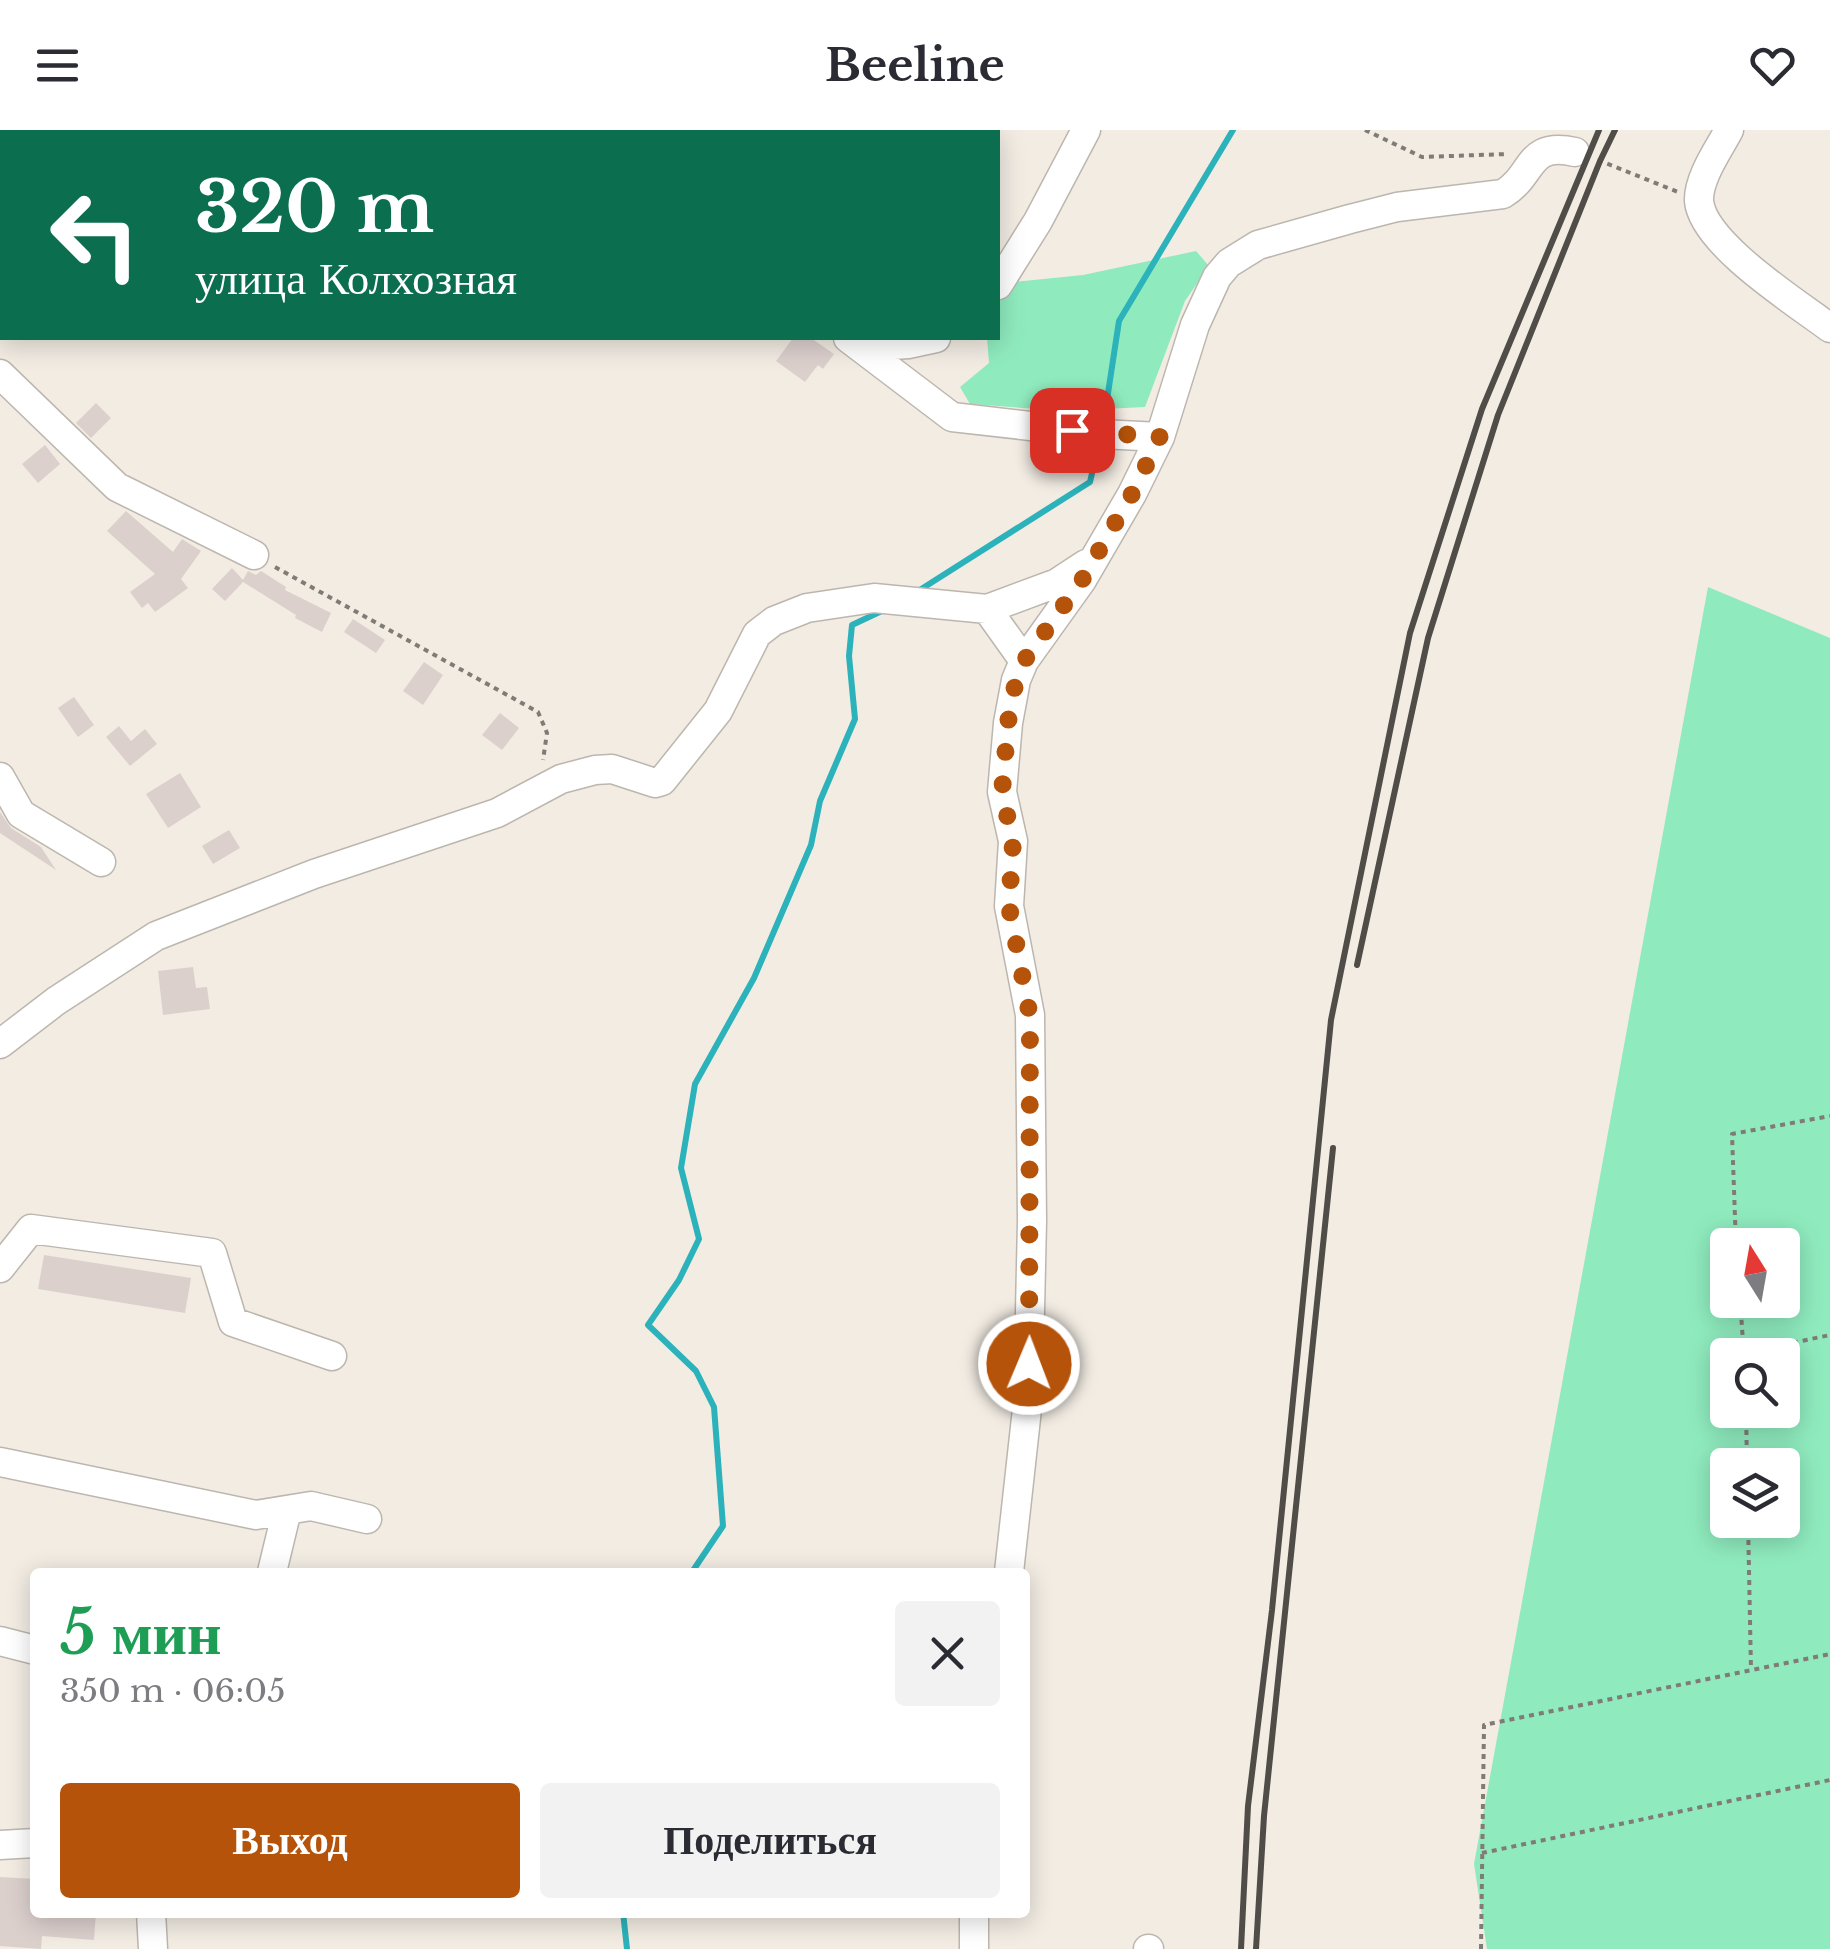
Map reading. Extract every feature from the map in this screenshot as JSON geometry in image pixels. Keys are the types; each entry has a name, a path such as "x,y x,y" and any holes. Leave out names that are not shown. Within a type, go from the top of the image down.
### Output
{"street":[{"path":"1000,282 1038,221 1086,130"},
{"path":"1729,130 1708,169 1699,200 1714,233 1740,260 1830,328"},
{"path":"1009,1568 1028,1400 1031,1165 1030,1016 1009,906 1013,842 1002,792 1016,680 1024,661 1082,580 1132,494 1160,437 1196,325 1217,277 1229,262 1258,245 1366,215 1503,194 1513,188 1538,154 1558,148 1575,152"},
{"path":"856,342 908,344 927,340"},
{"path":"856,342 952,417 1160,437"},
{"path":"0,374 117,487 254,556"},
{"path":"0,1044 87,979 156,936 314,874 497,812 560,779 612,770 662,782 718,711 757,634 790,613 874,598 987,609 1056,584 1091,560"},
{"path":"987,609 1024,661"},
{"path":"0,777 21,814 101,862"},
{"path":"0,1268 31,1229 212,1253 233,1322 332,1356"},
{"path":"0,1462 256,1515 311,1506 366,1519"},
{"path":"273,1568 286,1510"},
{"path":"0,1641 30,1649"},
{"path":"0,1845 30,1843"},
{"path":"151,1918 153,1949"},
{"path":"974,1918 974,1949"}],"path":[{"path":"1364,130 1422,157 1538,154"},
{"path":"1575,152 1699,200"},
{"path":"254,556 538,712 547,738 528,794"},
{"path":"1735,1228 1732,1134 1830,1116"},
{"path":"1800,1342 1830,1335"},
{"path":"1748,1538 1751,1670"},
{"path":"1481,1949 1484,1725 1830,1654"},
{"path":"1482,1853 1830,1780"}],"green space":[{"path":"1196,251 1209,266 1185,301 1145,407 1063,411 970,404 960,387 989,363 987,340 1000,340 1000,292 1005,283 1083,275"},
{"path":"1708,587 1830,638 1830,1949 1487,1949 1474,1864"}],"building":[{"path":"792,340 814,340 834,354 823,369 818,365 805,382 776,361"},
{"path":"96,403 111,418 91,438 76,423"},
{"path":"45,445 60,464 38,483 22,464"},
{"path":"126,511 173,552 182,539 201,551 181,579 188,588 155,612 148,603 142,608 130,592 155,574 107,531"},
{"path":"232,568 243,580 248,571 256,575 261,571 285,590 331,613 322,632 243,582 225,601 212,589"},
{"path":"353,619 385,640 376,653 344,632"},
{"path":"424,662 443,675 423,705 403,691"},
{"path":"74,697 94,725 78,737 58,708"},
{"path":"500,713 519,728 502,750 482,735"},
{"path":"119,726 131,741 145,729 157,744 130,766 106,737"},
{"path":"180,773 201,807 168,828 146,794"},
{"path":"0,812 11,828 41,847 56,870 0,833"},
{"path":"229,830 240,848 213,864 202,846"},
{"path":"193,967 196,988 207,987 210,1009 163,1015 158,971"},
{"path":"44,1255 191,1278 185,1313 38,1289"},
{"path":"0,1877 30,1879 30,1918 96,1918 94,1940 42,1936 41,1949 0,1946"}],"waterway":[{"path":"1103,426 1119,321 1233,130"},
{"path":"915,593 1090,482 1099,443"},
{"path":"695,1568 723,1526 714,1407 696,1371 648,1325 679,1280 699,1239 681,1168 695,1084 754,978 811,845 820,801 855,719 849,656 852,625 886,609"},
{"path":"624,1918 627,1949"}],"railway":[{"path":"1241,1949 1248,1806 1272,1610 1331,1020 1410,633 1482,409 1599,130"},
{"path":"1357,965 1428,638 1498,415 1615,130"},
{"path":"1256,1949 1264,1816 1333,1148"}],"route":[{"path":"1029,1364 1030,1016 1009,906 1013,842 1002,792 1008,722 1024,661 1082,580 1160,437 1072,430"}]}
